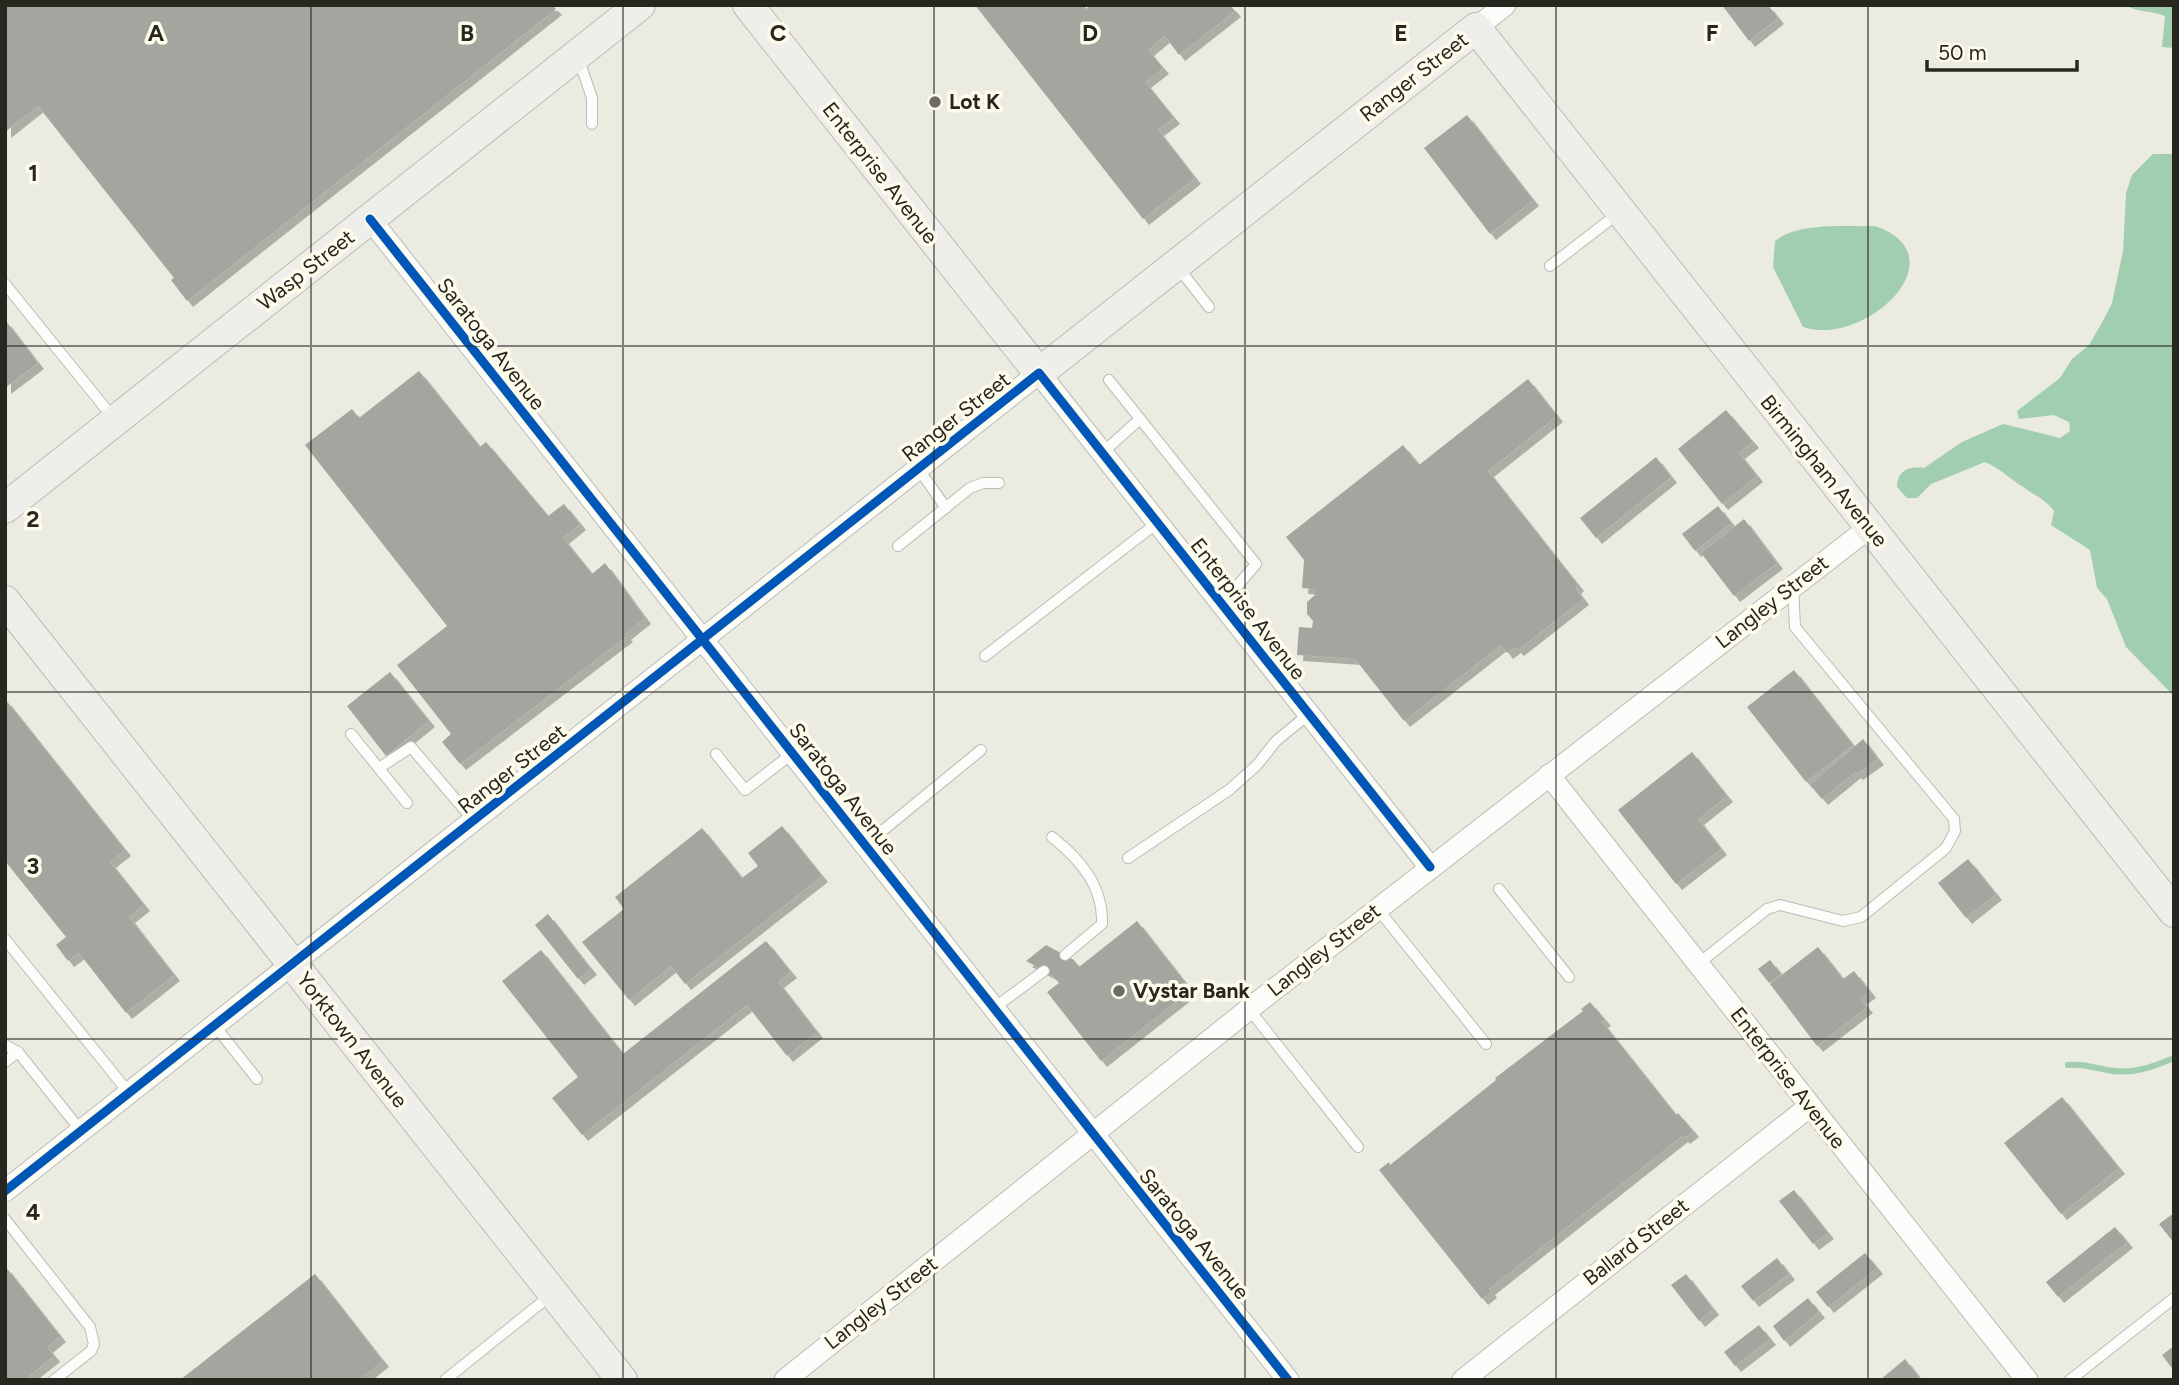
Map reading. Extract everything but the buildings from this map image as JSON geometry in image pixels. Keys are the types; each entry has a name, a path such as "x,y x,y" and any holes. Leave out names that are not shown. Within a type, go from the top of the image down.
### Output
{"main road":[{"name":"Wasp Street","path":"5,508 640,5"},
{"name":"Enterprise Avenue","path":"748,5 1039,373"},
{"name":"Ranger Street","path":"1039,373 1476,28"},
{"name":"Birmingham Avenue","path":"1476,28 2174,912"},
{"name":"Yorktown Avenue","path":"5,601 622,1380"}],"street":[{"name":"Ranger Street","path":"1476,28 1505,5"},
{"name":"Saratoga Avenue","path":"370,219 1288,1380"},
{"name":"Enterprise Avenue","path":"1039,373 1430,867"},
{"name":"Ranger Street","path":"5,1191 1039,373"},
{"name":"Langley Street","path":"785,1380 1377,908 1870,527"},
{"name":"Enterprise Avenue","path":"1549,775 2027,1380"},
{"name":"Ballard Street","path":"1463,1380 1810,1106"}],"lane":[{"path":"577,55 592,98 592,124"},
{"path":"1550,266 1620,212"},
{"path":"1175,264 1209,307"},
{"path":"5,284 116,421"},
{"path":"1109,380 1256,564 1222,604"},
{"path":"1102,453 1140,419"},
{"path":"919,468 946,508"},
{"path":"898,546 970,488 983,482 999,483"},
{"path":"985,656 1157,523"},
{"path":"1698,964 1768,909 1780,905 1843,921 1861,917 1946,848 1955,831 1954,819 1795,627 1793,585"},
{"path":"1128,858 1229,790 1257,765 1276,741 1309,715"},
{"path":"351,734 407,803"},
{"path":"379,768 411,747 474,821"},
{"path":"865,845 981,750"},
{"path":"716,754 745,790 793,753"},
{"path":"1052,837 1067,848 1097,887 1102,904 1101,924 1065,955"},
{"path":"1499,889 1569,977"},
{"path":"1377,908 1486,1044"},
{"path":"5,939 129,1093"},
{"path":"994,1008 1044,971"},
{"path":"1249,1009 1358,1147"},
{"path":"215,1026 257,1079"},
{"path":"5,1045 18,1052 80,1131"},
{"path":"5,1062 18,1052"},
{"path":"5,1219 90,1327 94,1344 91,1351 54,1380"},
{"path":"445,1380 553,1293"},
{"path":"2070,1380 2174,1298"}],"shaded area":[{"path":"2125,5 2174,5 2174,48 2162,47 2165,16"},
{"path":"2153,154 2174,154 2174,696 2126,647 2107,599 2097,588 2090,550 2051,525 2054,511 2043,500 1985,462 1931,484 1917,498 1907,498 1897,487 1899,477 1905,470 1924,468 1962,442 2003,424 2060,438 2070,431 2069,422 2054,415 2019,419 2017,411 2060,378 2072,359 2089,345 2104,319 2112,303 2123,251 2126,193 2132,175"},
{"path":"1875,226 1899,240 1909,257 1907,277 1895,296 1876,312 1853,324 1827,330 1803,327 1773,267 1775,241 1809,228"}],"waterway":[{"path":"2068,1065 2125,1072 2174,1058"}],"cycle path":[{"path":"370,219 1288,1380"},
{"path":"5,1191 1039,373 1430,867"}],"place":[{"name":"Lot K","path":"935,102"},
{"name":"Vystar Bank","path":"1119,991"}]}
